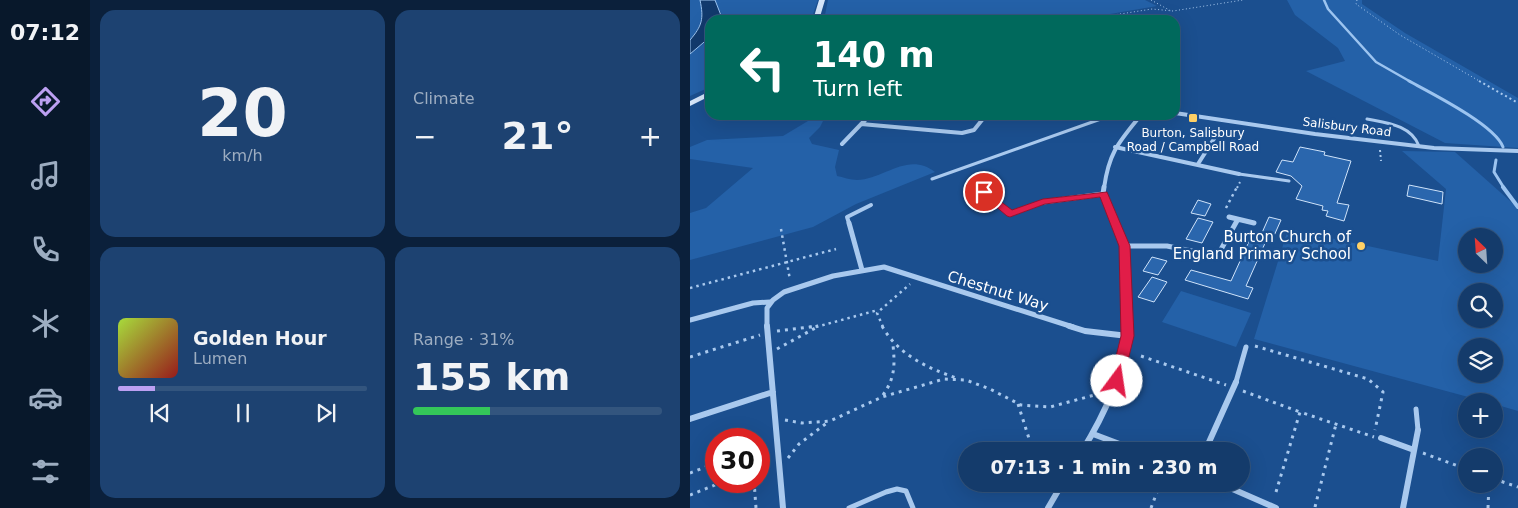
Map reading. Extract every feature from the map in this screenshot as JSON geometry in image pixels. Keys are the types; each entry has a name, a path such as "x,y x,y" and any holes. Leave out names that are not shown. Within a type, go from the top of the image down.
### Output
{"main road":[{"path":"818,15 822,0"},
{"path":"690,104 705,96"}],"street":[{"name":"Salisbury Road","path":"1180,114 1315,134 1419,146 1518,151"},
{"path":"842,144 864,120"},
{"path":"861,124 962,133 974,130 982,120"},
{"path":"1088,442 1117,381 1128,336 1124,246 1103,194 1107,167 1115,147 1137,120"},
{"path":"1198,164 1217,134"},
{"path":"1115,147 1242,174"},
{"path":"984,192 1010,214 1043,202 1103,194"},
{"path":"1229,217 1254,223"},
{"path":"1124,246 1168,246 1211,255 1219,253 1238,219"},
{"path":"849,223 862,270"},
{"name":"Chestnut Way","path":"690,320 753,303 770,302 783,292 792,289 862,270 884,267 1086,331 1128,336"},
{"path":"770,302 766,311 783,508"},
{"path":"1209,442 1235,385"},
{"path":"690,419 773,392"},
{"path":"1403,508 1418,430"},
{"path":"1093,434 1114,442"},
{"path":"1377,437 1414,450"},
{"path":"1048,508 1057,492"},
{"path":"1239,492 1276,508"}],"lane":[{"path":"1367,118 1406,129 1418,140 1419,146"},
{"path":"932,179 1098,120"},
{"path":"1242,174 1289,181"},
{"path":"849,223 846,217 871,205"},
{"path":"1235,385 1246,347"},
{"path":"1416,409 1418,430"},
{"path":"848,508 897,489 906,491 913,508"}],"path":[{"path":"1151,0 1173,12"},
{"path":"1114,15 1152,9 1173,12 1243,0"},
{"path":"1357,0 1356,4 1400,35 1518,103"},
{"path":"1229,217 1226,209 1242,174"},
{"path":"781,229 790,277"},
{"path":"690,288 836,249"},
{"path":"917,278 877,313 880,324 893,345 911,359 941,373 990,389 1018,404 1050,407 1113,390"},
{"path":"690,357 768,334 818,326 880,310"},
{"path":"770,354 818,326"},
{"path":"1141,356 1235,385 1300,412 1377,437 1383,392 1368,379 1247,344 1246,347"},
{"path":"882,397 891,385 896,371 893,345"},
{"path":"780,466 799,444 830,422 882,397 944,379 963,380"},
{"path":"1018,404 1030,442"},
{"path":"1276,492 1300,412"},
{"path":"775,419 802,423 830,422"},
{"path":"1315,507 1336,424"},
{"path":"1414,450 1458,466"},
{"path":"690,473 705,467"},
{"path":"1503,482 1518,487"},
{"path":"690,495 705,489"},
{"path":"1151,508 1157,492"},
{"path":"755,493 756,508"},
{"path":"1488,508 1489,493"}],"shaded area":[{"path":"690,0 818,0 813,15 722,15 721,12 702,9 700,28 693,38 705,38 705,89 690,96"},
{"path":"700,0 715,0 721,15 705,15 705,41 690,54 690,40 701,22"},
{"path":"828,0 1145,0 1157,6 1104,15 825,15"},
{"path":"1287,0 1362,0 1362,4 1405,33 1518,98 1518,148 1445,143 1306,71 1345,61 1338,48 1295,15"},
{"path":"810,120 824,120 820,127 809,138 812,144 839,150 835,167 837,176 854,180 867,179 896,168 915,164 925,166 935,172 856,204 813,227 690,260 690,213 706,208 753,168 690,159 690,147 707,140 783,136"},
{"path":"1402,151 1455,152 1518,208 1518,411 1503,407 1503,393 1458,394 1254,339 1288,229 1438,261 1446,189"},
{"path":"1181,291 1251,313 1236,347 1162,322"}],"building":[{"path":"1300,147 1325,152 1324,155 1351,161 1337,203 1349,205 1344,221 1326,216 1328,211 1322,210 1323,206 1296,199 1302,186 1291,176 1276,172 1282,160 1293,162"},
{"path":"1409,185 1443,192 1442,204 1407,196"},
{"path":"1198,200 1211,204 1205,216 1191,213"},
{"path":"1269,217 1281,220 1273,238 1261,235"},
{"path":"1198,218 1213,222 1202,243 1186,239"},
{"path":"1251,237 1266,241 1246,286 1253,288 1248,299 1185,280 1191,270 1231,281"},
{"path":"1152,257 1167,261 1158,275 1143,271"},
{"path":"1152,277 1167,282 1154,302 1138,297"}],"waterway":[{"path":"1324,0 1328,9 1376,62 1411,82"},
{"path":"1409,81 1476,120 1498,138 1503,147"},
{"path":"1496,160 1494,172 1504,188"},
{"path":"1503,187 1518,207"}],"place":[{"name":"Burton, Salisbury Road / Campbell Road","path":"1193,118"},
{"name":"Burton Church of England Primary School","path":"1361,246"}],"route":[{"path":"984,192 1010,214 1043,202 1103,194 1124,246 1128,336 1117,381"}]}
